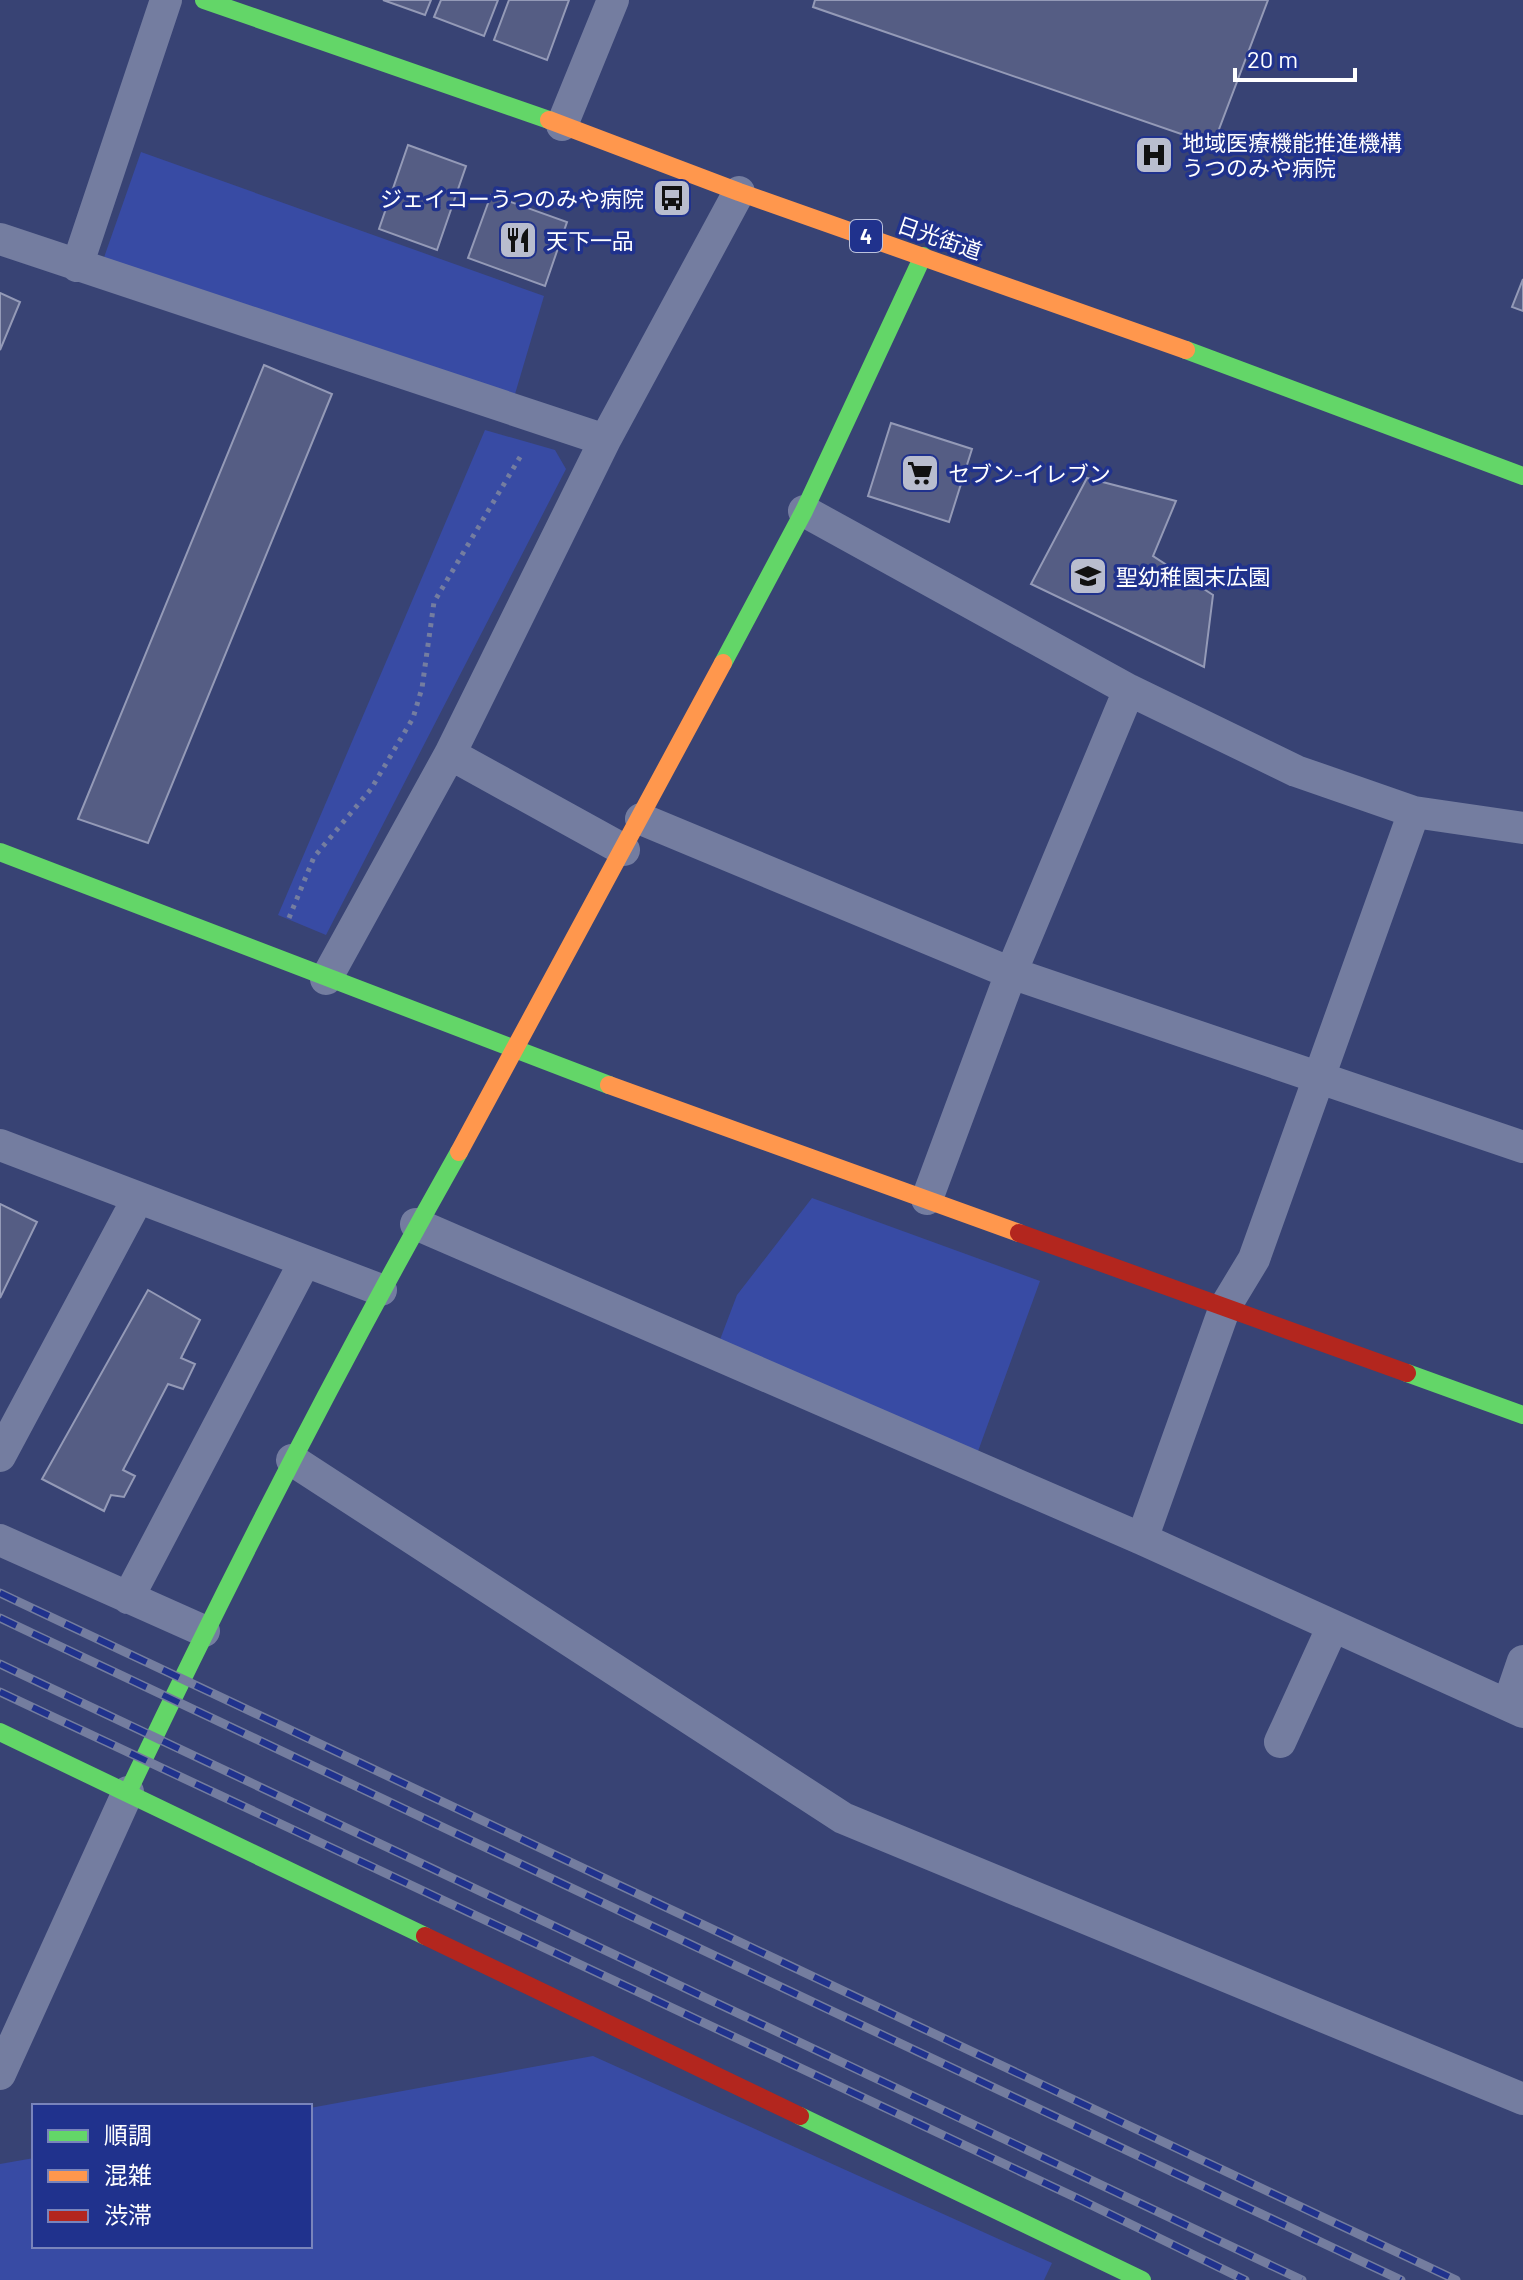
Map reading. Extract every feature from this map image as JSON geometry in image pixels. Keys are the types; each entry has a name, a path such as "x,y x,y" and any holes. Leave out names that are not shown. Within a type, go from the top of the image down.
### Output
{"main road":[{"name":"日光街道","path":"207,0 562,125 739,192 1087,313 1523,476"},
{"path":"128,1792 204,1631 381,1290 641,819 804,511 923,256"},
{"path":"0,852 515,1051 1523,1415"},
{"path":"0,1732 1142,2280"}],"street":[{"path":"77,266 166,0"},
{"path":"562,125 613,0"},
{"path":"326,979 450,754 605,440 739,192"},
{"path":"0,239 605,440"},
{"path":"804,511 1129,690 1296,771 1414,812 1523,828"},
{"path":"927,1199 1011,973 1129,690"},
{"path":"450,754 624,850"},
{"path":"1142,1539 1225,1307 1254,1259 1414,812"},
{"path":"641,819 1011,973 1523,1147"},
{"path":"0,1145 381,1290"},
{"path":"0,1456 138,1198"},
{"path":"416,1224 1142,1539 1515,1709 1523,1661"},
{"path":"128,1598 305,1261"},
{"path":"292,1460 843,1818 1523,2099"},
{"path":"0,1540 204,1631"},
{"path":"1280,1742 1333,1626"},
{"path":"0,2074 128,1792"}],"path":[{"path":"272,958 314,857 371,789 413,718 422,688 434,602 542,420"}],"shaded area":[{"path":"141,152 544,296 515,394 101,266"},
{"path":"485,430 555,450 566,469 326,935 278,915"},
{"path":"812,1198 1040,1281 977,1454 718,1345 737,1295"},
{"path":"593,2056 1052,2263 1044,2280 0,2280 0,2164 32,2158 32,2248 312,2248 312,2108"}],"building":[{"path":"383,0 431,0 425,15"},
{"path":"441,0 498,0 484,36 434,17"},
{"path":"509,0 569,0 547,60 494,40"},
{"path":"815,0 1268,0 1213,145 813,7"},
{"path":"408,145 466,166 437,250 379,229"},
{"name":"天下一品","path":"491,195 567,222 545,286 468,258"},
{"path":"1523,279 1523,311 1512,307"},
{"path":"0,293 20,302 0,350"},
{"path":"264,365 332,394 148,843 78,819"},
{"name":"セブン-イレブン","path":"891,423 972,449 949,522 868,496"},
{"name":"聖幼稚園末広園","path":"1087,478 1176,501 1153,556 1213,595 1204,667 1031,584"},
{"path":"0,1204 37,1222 0,1298"},
{"path":"148,1290 200,1320 181,1358 195,1364 183,1389 168,1384 123,1470 135,1476 124,1497 111,1495 104,1511 42,1479"}],"railway":[{"path":"0,1593 1456,2280"},
{"path":"0,1618 1401,2280"},
{"path":"0,1664 1302,2280"},
{"path":"0,1692 1245,2280"}],"traffic: fast":[{"path":"204,0 549,120"},
{"path":"723,663 804,511 923,256"},
{"path":"1186,350 1523,476"},
{"path":"0,852 609,1085"},
{"path":"128,1792 288,1469 459,1152"},
{"path":"1407,1373 1523,1415"},
{"path":"0,1732 425,1936"},
{"path":"800,2116 1142,2280"}],"traffic: slow":[{"path":"549,120 739,192 1186,350"},
{"path":"459,1152 723,663"},
{"path":"609,1085 1019,1233"}],"traffic: jam":[{"path":"1019,1233 1407,1373"},
{"path":"425,1936 800,2116"}],"place":[{"name":"地域医療機能推進機構 うつのみや病院","path":"1154,155"},
{"name":"ジェイコーうつのみや病院","path":"672,198"},
{"name":"天下一品","path":"518,240"},
{"name":"セブン-イレブン","path":"920,473"},
{"name":"聖幼稚園末広園","path":"1088,576"}]}
